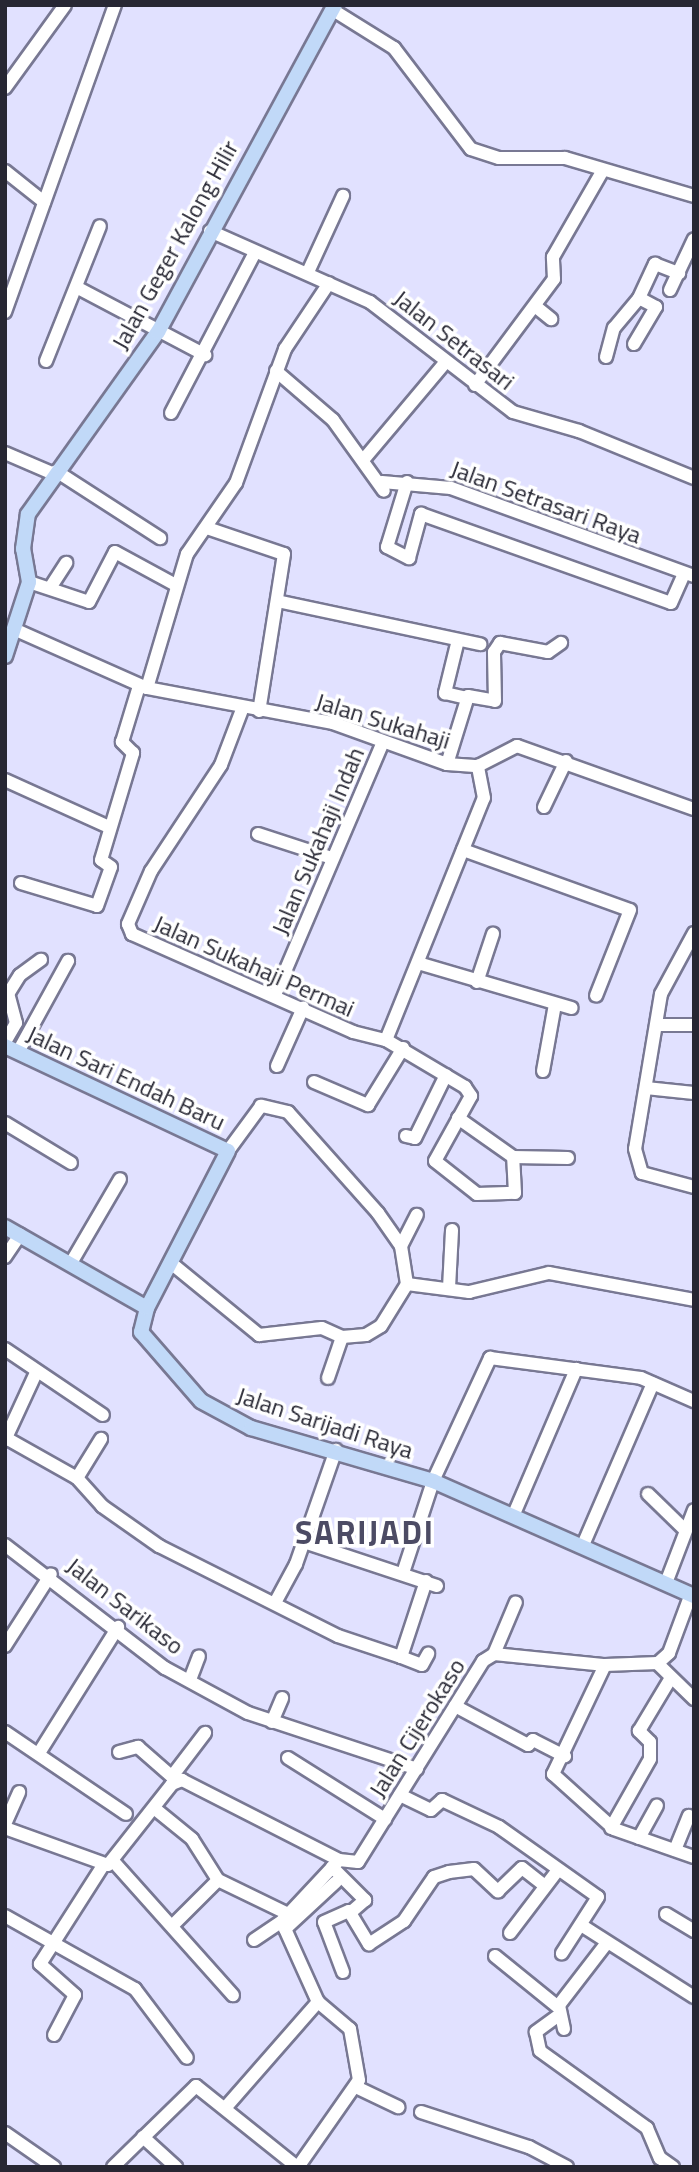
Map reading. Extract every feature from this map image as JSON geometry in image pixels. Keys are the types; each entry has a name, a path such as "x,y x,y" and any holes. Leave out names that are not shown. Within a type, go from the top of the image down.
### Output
{"main road":[{"name":"Jalan Geger Kalong Hilir","path":"5,656 16,630 29,582 25,523 55,473 158,332 210,231 334,7"},
{"name":"Jalan Sari Endah Baru","path":"10,1047 228,1151 147,1308"},
{"path":"5,1227 147,1308"},
{"name":"Jalan Sarijadi Raya","path":"147,1308 142,1337 211,1409 251,1428 336,1450 433,1481 514,1514 692,1595"}],"street":[{"path":"5,88 65,5"},
{"path":"5,312 116,5"},
{"path":"334,7 394,48 435,95 462,144 499,158 561,158 694,196"},
{"path":"475,385 554,279 553,257 603,170"},
{"path":"5,171 44,202"},
{"path":"308,272 343,196"},
{"path":"46,361 78,288 100,226"},
{"name":"Jalan Setrasari","path":"210,231 308,272 375,306 444,364 513,412 579,431 694,478"},
{"path":"670,289 694,239"},
{"path":"171,413 205,355 255,252"},
{"path":"606,357 614,328 639,298 655,264 679,273"},
{"path":"21,883 97,906 111,867 101,859 133,753 122,742 143,687 174,584 258,437 276,371 329,283"},
{"path":"78,288 205,355"},
{"path":"634,344 656,307 639,298"},
{"path":"535,306 551,319"},
{"path":"365,459 444,364"},
{"name":"Jalan Setrasari Raya","path":"276,371 333,420 383,486 407,482 451,488 689,575"},
{"path":"5,453 55,473 160,538"},
{"path":"407,482 398,503 390,551 411,556 421,514"},
{"path":"398,503 421,514 671,603 689,575"},
{"path":"206,528 282,551 277,601 258,711"},
{"path":"29,582 90,602 115,552 174,584"},
{"path":"50,588 66,563"},
{"path":"277,601 480,643"},
{"name":"Jalan Sukahaji","path":"16,630 143,687 258,711 333,723 447,764 478,766 517,746 566,761 694,809"},
{"path":"458,640 444,693 495,701 494,652 502,641 546,652 561,643"},
{"path":"447,764 468,697"},
{"name":"Jalan Sukahaji Permai","path":"243,708 221,765 151,871 128,923 132,934 306,1010 403,1048 471,1093 458,1118"},
{"name":"Jalan Sukahaji Indah","path":"275,995 383,742"},
{"path":"544,807 566,761"},
{"path":"386,1040 484,798 478,766"},
{"path":"5,780 109,827"},
{"path":"258,834 332,858"},
{"path":"464,850 630,912 596,996"},
{"path":"694,933 661,994 637,1164 651,1177 694,1187"},
{"path":"477,982 493,934"},
{"path":"10,1047 16,1023 8,994 25,970 41,960"},
{"path":"10,1047 68,961"},
{"path":"418,962 477,982 572,1008"},
{"path":"543,1071 555,1004"},
{"path":"289,1053 306,1010"},
{"path":"277,1066 306,1010"},
{"path":"657,1025 694,1025"},
{"path":"314,1082 368,1104 403,1048"},
{"path":"406,1136 415,1138 446,1074"},
{"path":"646,1088 694,1093"},
{"name":"Jalan Sari Endah Baru","path":"228,1151 261,1106 288,1112 353,1177 401,1246"},
{"path":"513,1157 515,1193 466,1188 435,1161 458,1118 513,1157 568,1158"},
{"path":"5,1123 71,1163"},
{"path":"71,1263 120,1179"},
{"path":"171,1263 260,1335 322,1328 342,1337 381,1326 407,1284 401,1246 417,1215"},
{"path":"449,1288 452,1230"},
{"path":"5,1258 20,1235"},
{"path":"407,1284 469,1292 549,1273 694,1300"},
{"path":"328,1378 342,1337"},
{"path":"5,1349 34,1377"},
{"path":"5,1357 34,1377 103,1415"},
{"path":"403,1573 433,1481 490,1358 576,1368 653,1383 694,1401"},
{"path":"514,1514 576,1368"},
{"path":"34,1377 7,1433 77,1478 129,1528 197,1568 276,1601 338,1636 422,1665 428,1654"},
{"path":"583,1545 653,1383"},
{"path":"77,1478 101,1439"},
{"path":"276,1601 304,1542 336,1450"},
{"path":"648,1494 684,1529"},
{"path":"666,1583 684,1529 694,1510"},
{"path":"304,1542 432,1584 401,1657"},
{"name":"Jalan Sarikaso","path":"5,1545 51,1574 118,1627 159,1665 191,1677 272,1722 417,1769"},
{"path":"6,1645 51,1574"},
{"path":"692,1595 669,1653 657,1662 669,1681 694,1699"},
{"path":"494,1654 516,1602"},
{"path":"39,1753 118,1627"},
{"name":"Jalan Cijerokaso","path":"336,1863 364,1858 455,1706 494,1654 605,1665 657,1662"},
{"path":"191,1677 198,1656"},
{"path":"605,1665 565,1756 553,1774 611,1828 694,1857"},
{"path":"611,1828 650,1759 650,1742 639,1731 669,1681"},
{"path":"272,1722 282,1698"},
{"path":"455,1706 519,1741 533,1740 565,1756"},
{"path":"5,1732 126,1814"},
{"path":"54,2035 75,1994 40,1967 107,1864 154,1808 205,1733"},
{"path":"119,1752 138,1747 175,1778 198,1784 336,1863 365,1900 351,1912 324,1923 343,1972"},
{"path":"288,1758 385,1819"},
{"path":"19,1792 5,1826 54,1841 107,1864 174,1924 233,1995"},
{"path":"400,1795 431,1810 446,1801 499,1827 599,1898 562,1952"},
{"path":"639,1838 657,1806"},
{"path":"154,1808 192,1839 218,1880 286,1913"},
{"path":"675,1850 689,1816"},
{"path":"254,1940 286,1913 336,1863"},
{"path":"351,1912 369,1944 404,1921 435,1877 449,1872 474,1869 498,1891 522,1868 545,1886"},
{"path":"510,1933 558,1870"},
{"path":"174,1924 218,1880"},
{"path":"113,2167 189,2087 226,2107 298,2167 356,2087 359,2072 349,2029 317,2002 285,1930 335,1882"},
{"path":"666,1914 694,1931"},
{"path":"5,1916 135,1989 187,2058"},
{"path":"581,1925 606,1944 694,1997"},
{"path":"606,1944 559,2011 536,2032 540,2051 647,2128 660,2158 673,2167"},
{"path":"495,1956 559,2011 564,2029"},
{"path":"226,2107 317,2002"},
{"path":"356,2087 398,2107"},
{"path":"421,2112 529,2147 567,2167"},
{"path":"5,2133 54,2167"},
{"path":"142,2137 176,2167"}],"district":[{"name":"SARIJADI","path":"365,1532"}]}
